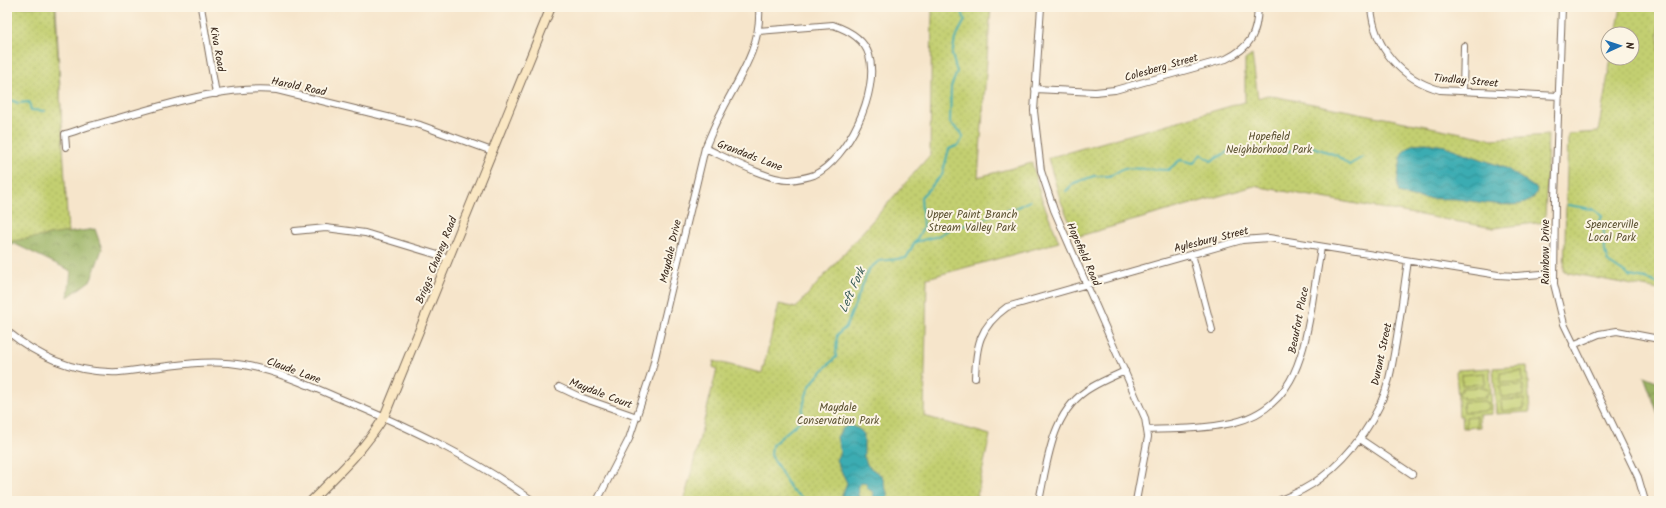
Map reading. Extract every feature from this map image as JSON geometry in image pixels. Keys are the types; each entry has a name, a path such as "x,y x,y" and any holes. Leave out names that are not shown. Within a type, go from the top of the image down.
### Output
{"main road":[{"name":"Briggs Chaney Road","path":"311,501 357,455 371,438 384,417 550,7"}],"street":[{"name":"Kiva Road","path":"201,7 216,94"},
{"name":"Maydale Drive","path":"597,501 611,477 637,417 652,370 705,148 720,115 750,60 758,31 759,7"},
{"name":"Hopefield Road","path":"1041,7 1035,131 1041,171 1054,210 1125,371 1144,418 1148,437 1136,501"},
{"name":"Colesberg Street","path":"1036,89 1095,92 1115,90 1226,59 1239,52 1254,34 1258,7"},
{"name":"Tindlay Street","path":"1370,7 1378,40 1390,60 1401,70 1427,86 1440,90 1559,96"},
{"name":"Rainbow Drive","path":"1562,7 1554,273 1559,307 1573,345 1638,477 1645,501"},
{"name":"Grandads Lane","path":"705,148 774,177 788,180 801,178 814,175 832,162 848,141 859,120 868,94 871,67 868,54 857,37 842,28 833,26 758,31"},
{"path":"1463,91 1464,46"},
{"name":"Harold Road","path":"66,147 65,134 168,104 216,94 260,88 277,90 420,125 492,151"},
{"path":"295,230 326,228 366,232 448,258"},
{"name":"Aylesbury Street","path":"975,378 976,354 979,340 986,326 999,312 1020,302 1192,254 1256,238 1269,238 1498,275 1516,276 1554,273"},
{"name":"Beaufort Place","path":"1147,430 1232,423 1252,416 1268,406 1277,398 1296,372 1304,350 1321,247"},
{"path":"1192,254 1212,330"},
{"name":"Durant Street","path":"1278,501 1295,494 1321,478 1340,461 1360,439 1378,408 1388,380 1408,261"},
{"path":"1573,345 1599,334 1616,331 1659,339"},
{"name":"Claude Lane","path":"7,332 24,345 58,362 74,367 109,372 201,362 244,365 275,372 384,417 484,468 533,501"},
{"path":"1039,501 1052,439 1066,411 1078,397 1091,387 1125,371"},
{"name":"Maydale Court","path":"559,387 580,397 637,417"},
{"path":"1360,439 1412,474"}],"green space":[{"path":"7,7 56,7 67,233 95,229 102,249 91,280 68,297 71,271 15,244 7,244"},
{"path":"7,7 55,7 68,232 7,242"},
{"name":"Maydale Conservation Park","path":"932,7 991,7 978,177 1032,163 1041,197 1059,242 927,278 924,416 990,435 976,501 684,501 717,369 713,367 714,361 762,373 779,304 796,308 930,155"},
{"name":"Spencerville Local Park","path":"1621,7 1659,7 1659,290 1564,272 1568,134 1598,132 1610,66 1640,66 1640,26 1617,26"},
{"name":"Hopefield Neighborhood Park","path":"1252,55 1258,98 1267,95 1492,139 1548,135 1545,222 1494,228 1254,186 1076,237 1060,199 1048,158 1245,102 1245,60"},
{"path":"1527,366 1530,412 1496,414 1493,368"},
{"path":"1490,368 1492,414 1479,415 1480,427 1463,428 1462,416 1459,416 1456,370"},
{"path":"1522,371 1523,382 1500,383 1500,373"},
{"path":"1484,373 1485,384 1462,385 1462,375"},
{"path":"1644,376 1659,382 1659,417"},
{"path":"1523,385 1523,396 1501,397 1500,386"},
{"path":"1485,387 1485,389 1488,389 1488,395 1485,395 1485,398 1463,399 1463,396 1460,397 1459,391 1462,391 1462,388"},
{"path":"1524,399 1524,409 1502,411 1501,400"},
{"path":"1486,401 1486,403 1489,403 1489,409 1486,409 1486,411 1464,412 1463,402"},
{"path":"1476,416 1477,427 1466,428 1466,417"}],"water":[{"path":"1426,143 1445,146 1506,168 1537,189 1537,192 1529,201 1514,205 1456,199 1427,199 1406,196 1399,193 1397,182 1402,153 1413,144"},
{"path":"849,425 859,429 864,434 864,457 868,466 882,476 888,496 886,501 844,501 841,497 847,483 836,460 840,452 837,437 842,429","holes":["862,482 866,483 867,488 874,493 872,499 865,499 858,496 859,490 857,488"]}],"waterway":[{"name":"Left Fork","path":"805,501 805,499 792,491 771,455 772,445 801,420 805,398 811,384 836,357 837,335 846,327 869,269 879,261 906,258 923,228 921,197 942,175 949,149 959,145 963,137 961,132 950,123 951,87 957,72 952,55 955,39 965,20 961,9 962,7"},
{"path":"7,104 11,100 18,103 29,102 31,110 45,111"},
{"path":"1066,191 1074,183 1094,176 1110,176 1124,168 1168,170 1180,160 1194,163 1201,154 1211,161 1233,149 1262,152 1283,152 1313,147 1336,155 1349,165 1363,157"},
{"path":"915,242 938,236 953,227 978,223 997,212 1013,209 1030,201"},
{"path":"1568,205 1592,209 1602,216 1599,223 1603,228 1605,252 1608,262 1629,276 1646,279 1659,284"}],"park label":[{"name":"Upper Paint Branch Stream Valley Park","path":"972,220"}]}
